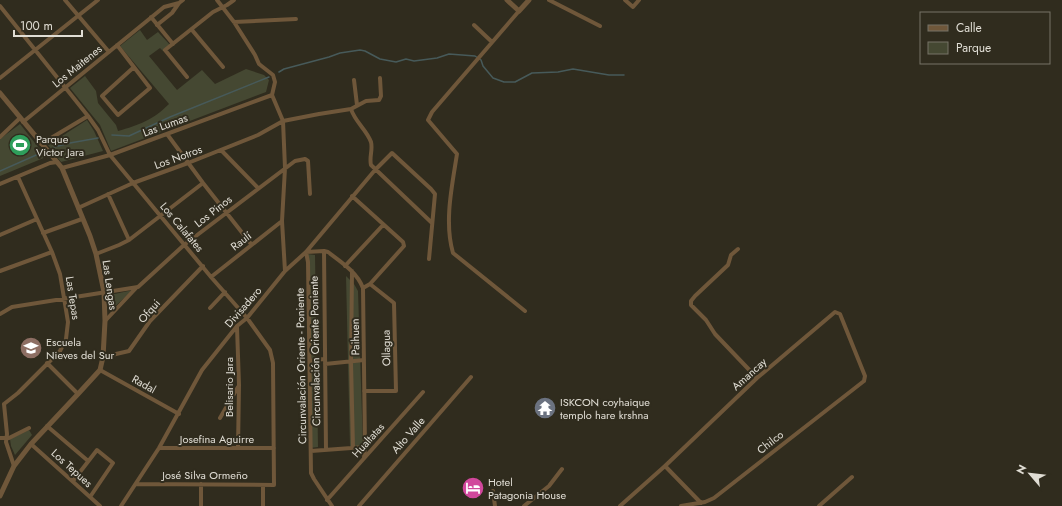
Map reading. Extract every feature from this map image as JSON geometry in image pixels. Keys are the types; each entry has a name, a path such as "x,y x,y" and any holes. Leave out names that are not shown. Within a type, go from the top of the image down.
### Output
{"street":[{"path":"65,0 109,52"},
{"path":"0,78 98,0"},
{"name":"Los Maitenes","path":"0,137 66,88 164,7 183,0"},
{"path":"217,0 234,22 258,64 273,75 275,82 272,95 283,121 285,168 282,221 285,271"},
{"path":"187,77 165,50 213,12 234,0"},
{"path":"507,0 519,11"},
{"path":"525,311 453,253 449,240 450,198 457,154 428,120 432,112 479,56 529,0"},
{"path":"549,0 600,26"},
{"path":"625,0 633,7 639,0"},
{"path":"157,25 172,13 177,2"},
{"name":"Los Calafates","path":"0,6 88,116 98,130 110,155 225,292 270,350 273,363 274,485"},
{"path":"151,17 173,44"},
{"path":"234,22 296,19"},
{"path":"474,25 492,42"},
{"path":"192,30 223,67"},
{"path":"117,45 134,67 150,88 118,115 102,96 134,67"},
{"path":"380,78 380,98 378,100 366,101 351,109 354,118 370,140 372,150 370,161 371,165 432,223"},
{"path":"354,80 357,105"},
{"name":"Las Lengas","path":"0,93 62,168 96,254 104,292 105,321 103,357 100,370 31,444 14,466 0,496"},
{"name":"Las Lumas","path":"62,168 110,155 272,95"},
{"name":"Los Notros","path":"78,208 133,183 258,135 283,121 351,109"},
{"path":"41,144 88,116"},
{"path":"167,134 251,244"},
{"path":"221,150 258,188"},
{"path":"285,271 306,252 352,196 392,153 435,194 429,259"},
{"name":"Los Pinos","path":"105,321 138,287 184,245 295,161 303,159 309,162 310,194"},
{"path":"0,184 50,163 57,162"},
{"name":"Las Tepas","path":"2,403 18,393 60,352 66,339 68,322 60,274 52,252 18,177"},
{"path":"96,254 128,240 203,183"},
{"path":"108,194 128,240"},
{"path":"306,252 328,252 352,271 360,280 363,288 370,284 404,246 403,242 352,196"},
{"path":"43,233 82,219"},
{"path":"0,235 37,220"},
{"name":"Raulí","path":"211,277 282,221"},
{"path":"345,266 383,225"},
{"path":"738,249 731,255 728,265 695,296 691,305 706,320 715,334 756,378"},
{"name":"Circunvalación Oriente Poniente","path":"324,251 326,450"},
{"path":"0,271 52,252"},
{"name":"Circunvalación Oriente - Poniente","path":"306,252 308,262 311,472 327,500"},
{"name":"Ofqui","path":"103,357 129,351 150,321 203,266"},
{"name":"Divisadero","path":"121,506 159,448 202,370 237,326 246,318 285,271"},
{"path":"352,271 353,448"},
{"name":"Ollagua","path":"364,392 396,391 394,303 370,284"},
{"path":"0,313 12,307 138,287"},
{"name":"Paihuen","path":"363,288 366,446 364,458"},
{"path":"210,308 225,292"},
{"name":"Amancay","path":"620,506 665,466 756,378 835,312 840,314 843,318 865,376 864,381"},
{"name":"Belisario Jara","path":"237,326 239,384 238,448"},
{"path":"310,361 324,359"},
{"path":"325,364 364,360"},
{"path":"47,364 78,394"},
{"name":"Radal","path":"100,370 179,414"},
{"name":"Alto Valle","path":"359,506 471,377"},
{"name":"Chilco","path":"681,506 701,503 714,498 864,381"},
{"path":"220,418 239,384"},
{"name":"Hualtatas","path":"327,500 423,392"},
{"path":"2,403 7,439 6,442 14,466"},
{"path":"47,426 87,460"},
{"path":"0,438 7,439 29,428"},
{"name":"Los Tepues","path":"31,444 100,506"},
{"path":"311,451 366,446"},
{"name":"Josefina Aguirre","path":"159,448 274,448"},
{"path":"73,481 97,450 113,463 90,497"},
{"path":"665,466 701,503"},
{"path":"524,506 549,486 562,469"},
{"path":"819,506 852,477"},
{"name":"José Silva Ormeño","path":"136,484 274,485"},
{"path":"201,484 201,506"},
{"path":"263,485 263,506"},
{"path":"493,491 495,506"},
{"path":"327,500 332,506"}],"green space":[{"path":"140,30 147,40 158,32 170,45 163,51 160,48 149,56 177,90 202,70 215,84 246,69 264,75 269,80 266,92 111,151 100,125 70,88 85,76 96,91 98,103 116,125 118,131 145,121 163,110 169,104 120,46"},
{"path":"87,120 103,151 61,162 48,145"},
{"name":"Parque Victor Jara","path":"20,124 46,157 0,176 0,139"},
{"path":"307,254 315,255 318,447 310,448"},
{"path":"346,276 354,284 358,291 363,447 350,447"},
{"path":"133,290 111,310 110,295"},
{"path":"29,430 32,435 15,455 10,439"}],"waterway":[{"path":"279,72 284,69 340,53 360,50 380,59 396,62 406,59 414,61 437,58 449,54 475,56 481,60 483,66 493,78 504,82 515,82 532,73 558,72 573,69 609,75 624,75"},
{"path":"112,135 129,136 170,117 269,77"},
{"path":"54,147 98,138"},
{"path":"0,171 43,152"}],"place":[{"name":"Parque Victor Jara","path":"20,145"},
{"name":"Escuela Nieves del Sur","path":"31,348"},
{"name":"ISKCON coyhaique templo hare krshna","path":"545,408"},
{"name":"Hotel Patagonia House","path":"473,488"}]}
